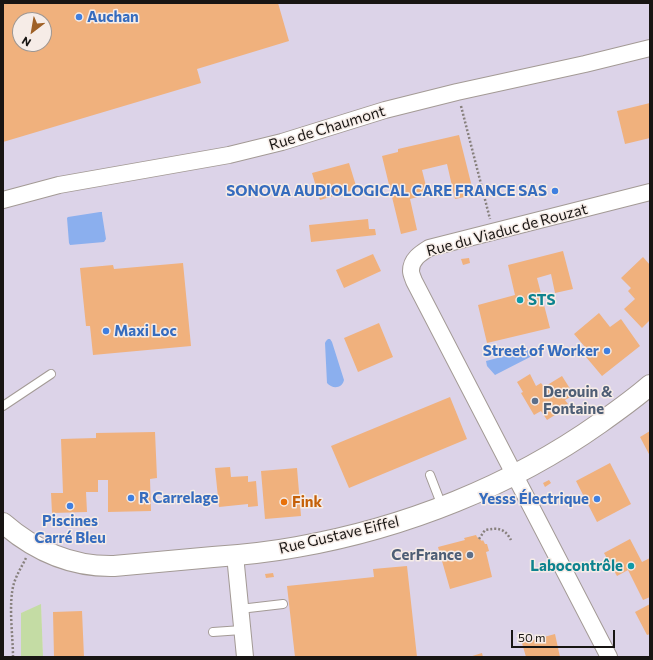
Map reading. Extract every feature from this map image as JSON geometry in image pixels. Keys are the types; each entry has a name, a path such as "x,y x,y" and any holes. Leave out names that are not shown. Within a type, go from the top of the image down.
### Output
{"street":[{"name":"Rue de Chaumont","path":"3,200 59,185 229,155 282,142 386,110 457,92 586,64 650,48"},
{"name":"Rue du Viaduc de Rouzat","path":"610,657 417,287 411,271 413,262 420,254 429,248 650,192"},
{"name":"Rue Gustave Eiffel","path":"3,523 32,545 52,554 67,560 99,566 114,566 273,551 332,540 370,531 443,506 475,494 514,475 578,439 617,411 650,384"},
{"path":"235,555 245,657"}],"lane":[{"path":"3,406 51,374"},
{"path":"430,475 443,506"},
{"path":"240,609 283,604"},
{"path":"213,632 242,630"}],"path":[{"path":"457,92 494,231"},
{"path":"479,539 484,530 495,528 508,534 511,540"},
{"path":"14,657 12,595 14,582 32,545"}],"shaded area":[{"path":"3,3 650,3 650,657 43,657 41,605 21,613 21,657 3,657"}],"green space":[{"path":"41,604 43,657 21,657 21,613"}],"water":[{"path":"102,212 106,239 104,242 70,245 67,218"},
{"path":"328,339 332,342 344,380 341,385 337,387 331,386 327,383 325,343"},
{"path":"532,349 534,355 495,375 487,366 486,361"}],"building":[{"path":"3,3 278,3 289,41 197,69 201,83 3,142"},
{"path":"650,103 650,138 625,144 617,111"},
{"path":"459,135 474,195 455,199 447,164 422,170 428,194 410,199 417,230 401,234 382,156 398,152 398,149"},
{"path":"349,163 357,189 320,200 312,173"},
{"path":"368,219 369,229 375,229 376,235 311,242 309,225"},
{"name":"STS","path":"563,251 573,289 555,293 551,274 537,278 550,328 487,343 478,305 515,295 508,265"},
{"path":"373,254 381,271 344,288 336,270"},
{"path":"643,257 650,265 650,320 642,328 624,309 635,299 628,291 631,288 621,278"},
{"path":"469,258 470,263 463,265 461,259"},
{"path":"183,263 191,346 93,355 90,326 86,326 80,268 113,265 114,269"},
{"path":"599,313 610,327 621,319 640,346 602,376 581,351 585,347 574,334"},
{"path":"379,323 393,357 358,372 344,338"},
{"path":"530,374 536,386 541,383 544,387 562,376 574,395 565,400 568,404 561,408 563,410 547,420 541,411 534,415 521,393 523,392 517,382"},
{"path":"450,397 467,439 349,488 331,446"},
{"path":"650,431 650,456 640,437"},
{"path":"155,432 157,478 150,479 151,511 108,512 108,480 98,480 98,492 86,492 87,512 52,513 51,493 63,493 61,439 96,438 96,433"},
{"path":"610,463 631,504 597,522 576,481"},
{"path":"230,467 231,477 248,476 248,482 256,481 258,506 248,507 248,504 219,507 215,468"},
{"path":"297,468 301,516 265,519 261,471"},
{"path":"549,480 551,483 545,487 543,483"},
{"path":"476,535 482,541 483,540 485,544 487,544 489,551 486,552 492,577 450,589 438,547 465,540 464,538"},
{"name":"Labocontrôle","path":"630,539 642,562 650,558 650,597 643,600 628,570 617,576 604,553"},
{"path":"407,566 417,657 295,657 287,586 374,577 373,569"},
{"path":"273,573 274,577 266,578 265,574"},
{"path":"650,604 650,634 647,635 635,612"},
{"path":"82,611 84,657 54,657 53,612"},
{"path":"555,634 560,657 526,657 522,643"},
{"path":"482,653 483,657 469,657"}],"place":[{"name":"Auchan","path":"79,17"},
{"name":"SONOVA AUDIOLOGICAL CARE FRANCE SAS","path":"555,191"},
{"name":"STS","path":"520,300"},
{"name":"Maxi Loc","path":"106,331"},
{"name":"Street of Worker","path":"607,351"},
{"name":"Derouin & Fontaine","path":"535,401"},
{"name":"R Carrelage","path":"131,498"},
{"name":"Yesss Électrique","path":"597,499"},
{"name":"Fink","path":"284,502"},
{"name":"Piscines Carré Bleu","path":"70,506"},
{"name":"CerFrance","path":"470,555"},
{"name":"Labocontrôle","path":"631,566"}]}
